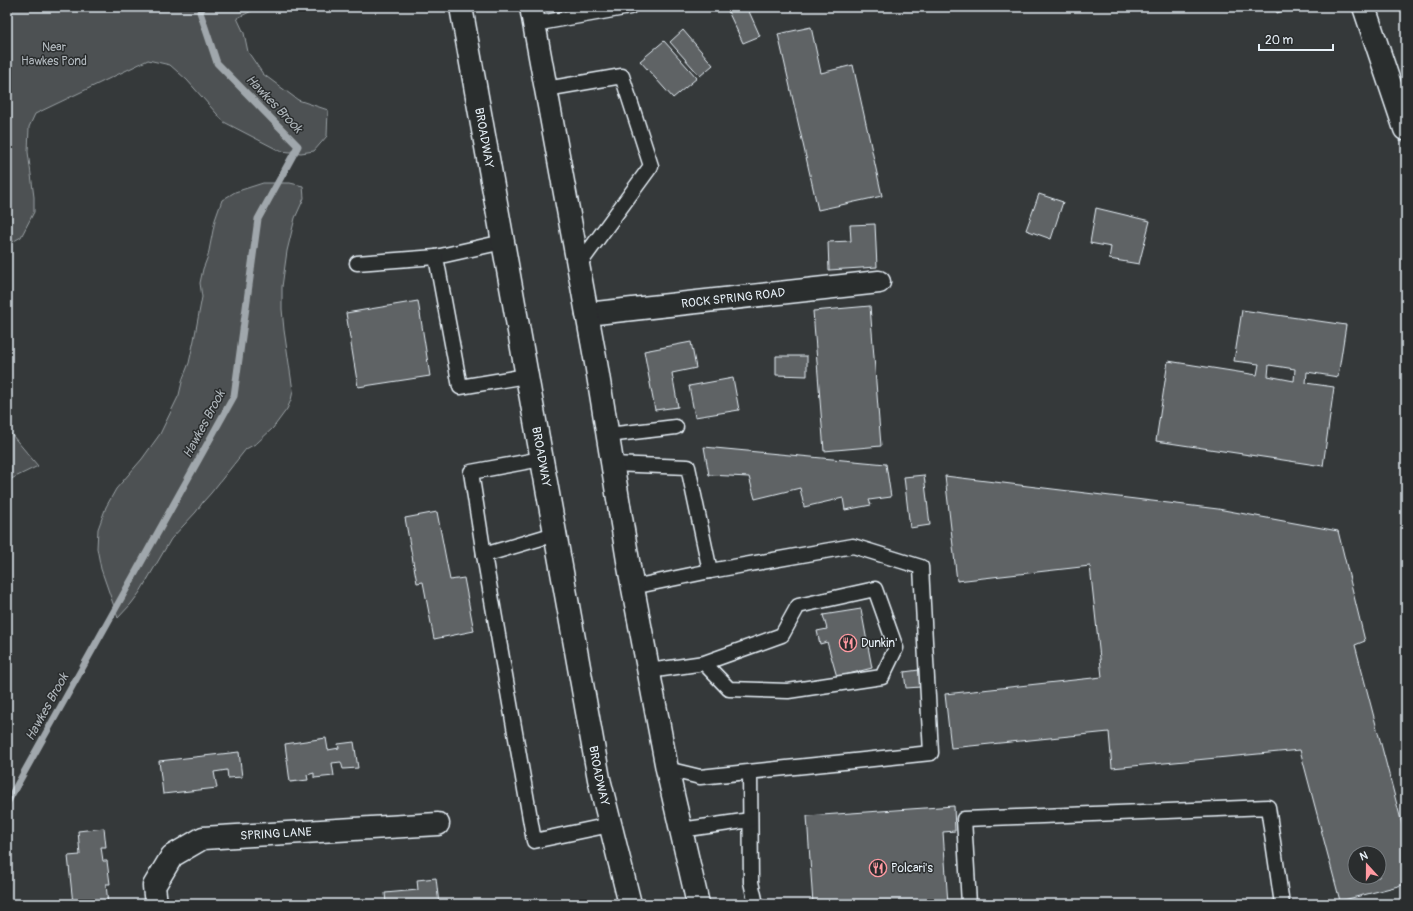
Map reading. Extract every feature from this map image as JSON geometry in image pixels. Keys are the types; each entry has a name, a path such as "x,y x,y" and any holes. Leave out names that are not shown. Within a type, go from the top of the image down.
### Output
{"main road":[{"name":"BROADWAY","path":"461,7 599,779 626,901"},
{"path":"1364,7 1405,129"},
{"path":"533,15 587,314 633,587 667,769 698,904"},
{"name":"ROCK SPRING ROAD","path":"587,314 879,282"},
{"name":"SPRING LANE","path":"156,904 154,886 172,856 203,838 438,824"}],"lane":[{"path":"533,15 630,7"},
{"path":"546,89 622,76 651,166 578,266"},
{"path":"357,263 436,256 503,242"},
{"path":"436,256 460,387 526,376"},
{"path":"608,436 676,426"},
{"path":"541,459 471,472 534,841 610,825"},
{"path":"612,464 688,467 710,571"},
{"path":"484,555 555,534"},
{"path":"633,587 710,571 853,546 921,566 931,753 700,777 667,769"},
{"path":"649,671 704,663 782,635 798,606 875,589 896,648 882,677 788,691 729,689 704,663"},
{"path":"750,772 751,882 756,904"},
{"path":"969,904 964,819 1268,807 1282,904"},
{"path":"681,830 750,820"}],"green space":[{"name":"Near Hawkes Pond","path":"7,7 260,7 237,18 244,33 248,52 263,74 298,100 328,110 327,136 314,151 301,153 280,151 224,122 187,80 170,65 148,60 35,114 29,127 28,152 34,197 34,212 21,237 7,245"},
{"path":"263,183 290,183 303,186 304,198 295,218 287,251 282,287 284,330 293,391 291,400 287,409 273,428 257,443 246,449 196,512 171,539 140,592 118,618 101,569 97,548 98,529 106,507 116,489 142,459 160,434 179,395 183,378 189,363 194,340 202,297 200,283 203,269 208,256 215,220 222,200 235,192"},
{"path":"7,429 38,466 7,481"}],"building":[{"path":"726,7 747,7 760,36 743,43"},
{"path":"1275,7 1295,7 1277,13"},
{"path":"811,27 821,73 853,65 882,196 818,210 778,34"},
{"path":"683,30 713,65 700,76 670,42"},
{"path":"664,41 697,78 673,98 640,61"},
{"path":"1039,194 1063,202 1051,239 1026,230"},
{"path":"1096,208 1150,221 1139,264 1109,259 1111,247 1090,243"},
{"path":"875,224 877,267 829,270 828,242 851,241 850,225"},
{"path":"418,301 430,376 358,387 346,313"},
{"path":"870,306 881,446 824,451 813,311"},
{"path":"1242,310 1346,325 1338,377 1307,372 1306,383 1334,387 1323,466 1156,441 1168,361 1257,375 1259,364 1234,361","holes":["1269,365 1295,369 1294,381 1268,376"]},
{"path":"691,342 696,368 672,373 678,407 655,410 644,351"},
{"path":"776,356 807,356 807,376 776,375"},
{"path":"733,378 739,410 695,417 689,386"},
{"path":"704,447 886,464 891,497 869,500 871,505 845,510 843,498 804,507 800,488 755,499 749,477 709,475"},
{"path":"924,475 930,525 910,528 904,477"},
{"path":"945,476 1218,509 1338,531 1365,641 1355,645 1406,839 1406,884 1340,901 1300,750 1112,768 1109,732 951,748 945,694 1102,677 1090,566 957,581"},
{"path":"437,512 450,580 464,578 474,631 434,639 423,582 417,583 405,518"},
{"name":"Dunkin'","path":"861,609 872,668 837,677 827,642 820,644 817,631 827,629 823,615"},
{"path":"919,670 921,687 906,688 904,672"},
{"path":"326,738 328,750 339,748 338,744 354,742 358,768 343,769 341,762 332,763 334,776 314,778 314,773 307,775 308,780 290,782 285,744"},
{"path":"239,752 242,777 228,778 227,770 214,772 217,788 163,794 159,761"},
{"name":"Polcari's","path":"954,806 955,831 943,832 948,904 813,904 807,816"},
{"path":"104,828 106,847 101,847 103,861 107,861 110,884 106,884 108,904 73,904 68,856 80,855 78,831"},
{"path":"436,878 439,904 372,904 386,903 385,893 418,890 417,880"}],"waterway":[{"name":"Hawkes Brook","path":"7,803 234,396 258,219 298,146 217,63 200,12 203,7"}],"place":[{"name":"Dunkin'","path":"848,643"},
{"name":"Polcari's","path":"878,868"}]}
